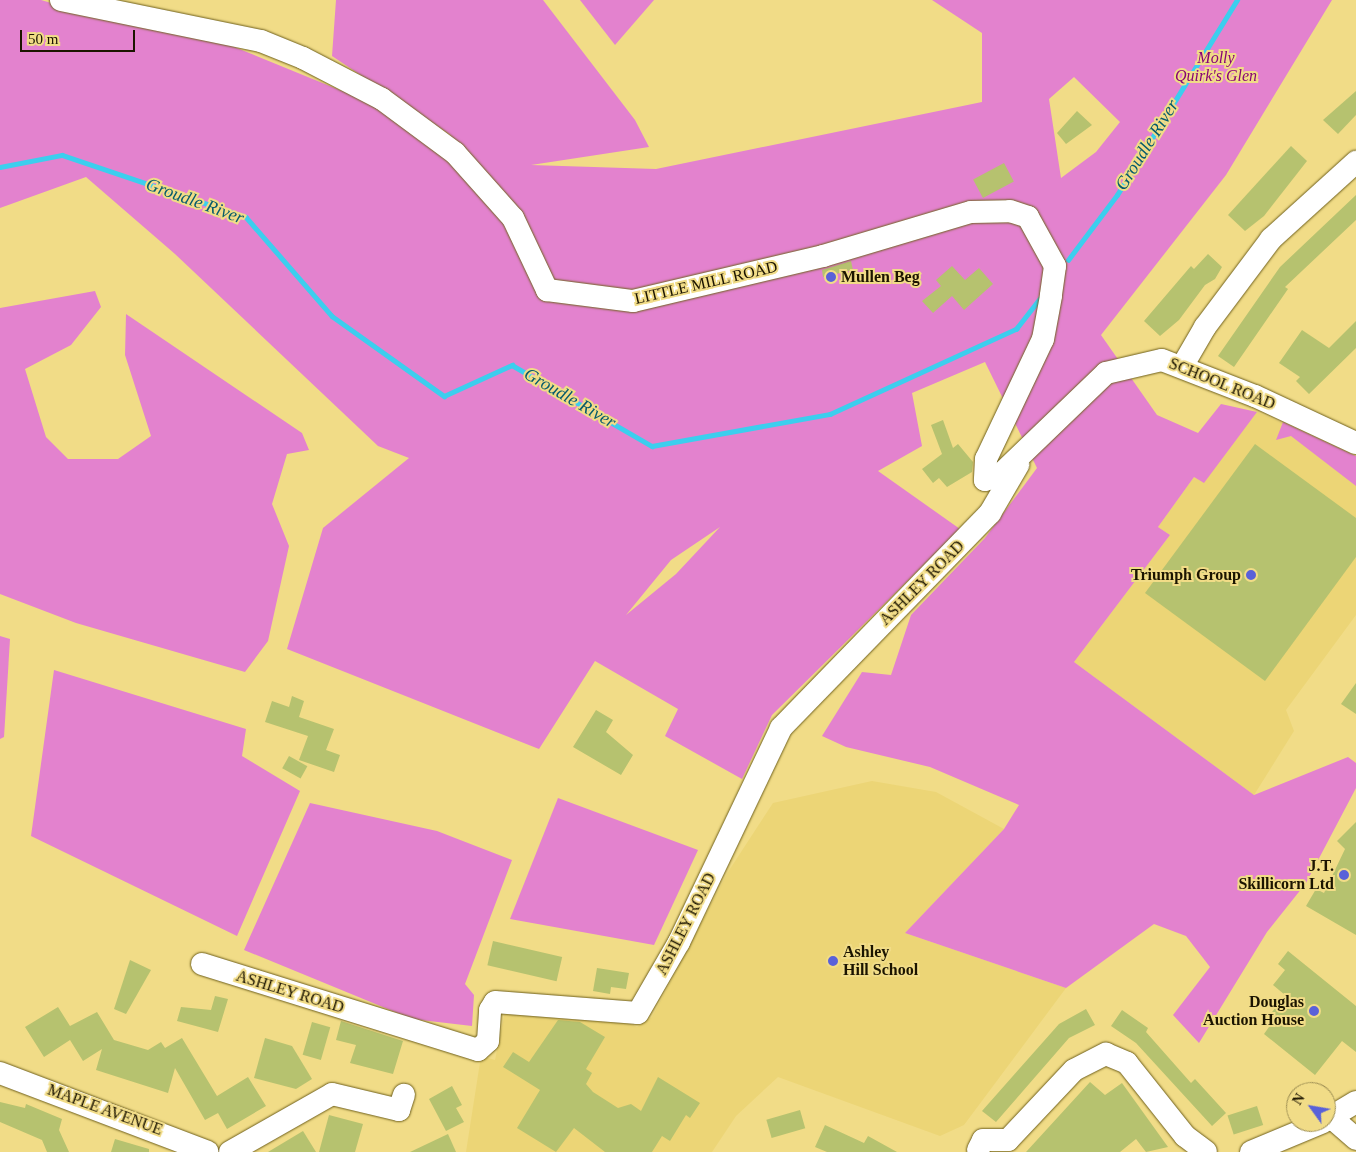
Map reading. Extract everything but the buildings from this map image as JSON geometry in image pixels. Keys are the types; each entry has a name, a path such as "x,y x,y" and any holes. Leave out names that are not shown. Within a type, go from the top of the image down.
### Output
{"street":[{"name":"LITTLE MILL ROAD","path":"61,0 261,42 303,58 382,99 455,153 513,218 547,290 633,301 823,256 971,212 1010,211 1028,217 1055,266 1051,296 1043,339 982,475 992,480 1025,453"},
{"path":"1183,365 1205,326 1271,239 1356,162"},
{"name":"SCHOOL ROAD","path":"1025,453 1106,373 1162,360 1183,365 1356,443"},
{"name":"ASHLEY ROAD","path":"202,964 478,1050 488,1041 490,1010 495,1002 638,1013 679,942 781,728 990,513 1025,453"},
{"path":"978,1139 1008,1140 1074,1070 1106,1054 1127,1063 1200,1151"},
{"name":"MAPLE AVENUE","path":"0,1073 208,1152"},
{"path":"230,1152 332,1094 399,1110"},
{"path":"1336,1114 1356,1102"},
{"path":"1336,1127 1356,1139"},
{"path":"1251,1152 1299,1132"}],"shaded area":[{"path":"1257,412 1356,456 1356,615 1286,710 1294,731 1254,795 1074,662 1170,535 1158,527 1194,477 1203,482"},
{"name":"Ashley Hill School","path":"872,781 936,792 1004,829 905,933 1066,988 964,1125 940,1136 778,1077 736,1116 712,1152 466,1152 481,1056 495,1060 505,1012 616,1017 637,1027 652,1017 728,872 773,803"}],"green space":[{"name":"Molly Quirk's Glen","path":"0,0 41,0 116,22 227,44 452,136 332,56 336,0 543,0 635,120 649,147 531,165 656,169 982,102 982,33 932,0 1332,0 1226,175 1101,335 1157,415 1198,433 1221,404 1257,412 1204,483 1194,477 1158,527 1170,535 1074,662 1254,795 1348,757 1356,763 1356,788 1306,883 1267,932 1199,1043 1173,1015 1210,967 1186,936 1154,924 1066,988 905,933 1004,829 1019,805 930,767 846,747 822,736 862,672 891,675 911,615 985,538 1037,468 985,362 912,393 922,446 878,471 960,529 772,715 742,779 665,736 678,709 595,661 539,749 287,649 323,528 409,458 378,446 175,254 86,177 0,208","holes":["1074,77 1120,122 1096,152 1061,178 1049,99","720,527 676,574 626,615 671,560"]},
{"path":"580,0 654,0 615,45"},
{"path":"95,291 101,307 71,345 25,369 46,437 68,459 118,459 151,436 125,355 126,314 302,433 309,450 287,454 272,504 289,546 268,641 245,672 76,623 0,594 0,308"},
{"path":"1283,422 1356,456 1356,486 1291,436 1276,440"},
{"path":"0,636 10,639 4,737 0,739"},
{"path":"54,670 246,729 242,756 300,791 237,936 31,836"},
{"path":"558,798 698,850 654,945 510,919"},
{"path":"310,803 437,831 512,860 465,984 474,995 472,1026 412,1019 244,950"}],"waterway":[{"name":"Groudle River","path":"1068,260 1117,195 1237,0"},
{"name":"Groudle River","path":"0,167 62,155 246,217 332,316 444,396 512,365 652,446 830,414 1016,329 1040,298"}],"place":[{"name":"Mullen Beg","path":"831,277"},
{"name":"Triumph Group","path":"1251,575"},
{"name":"J.T. Skillicorn Ltd","path":"1344,875"},
{"name":"Ashley Hill School","path":"833,961"},
{"name":"Douglas Auction House","path":"1314,1011"}]}
